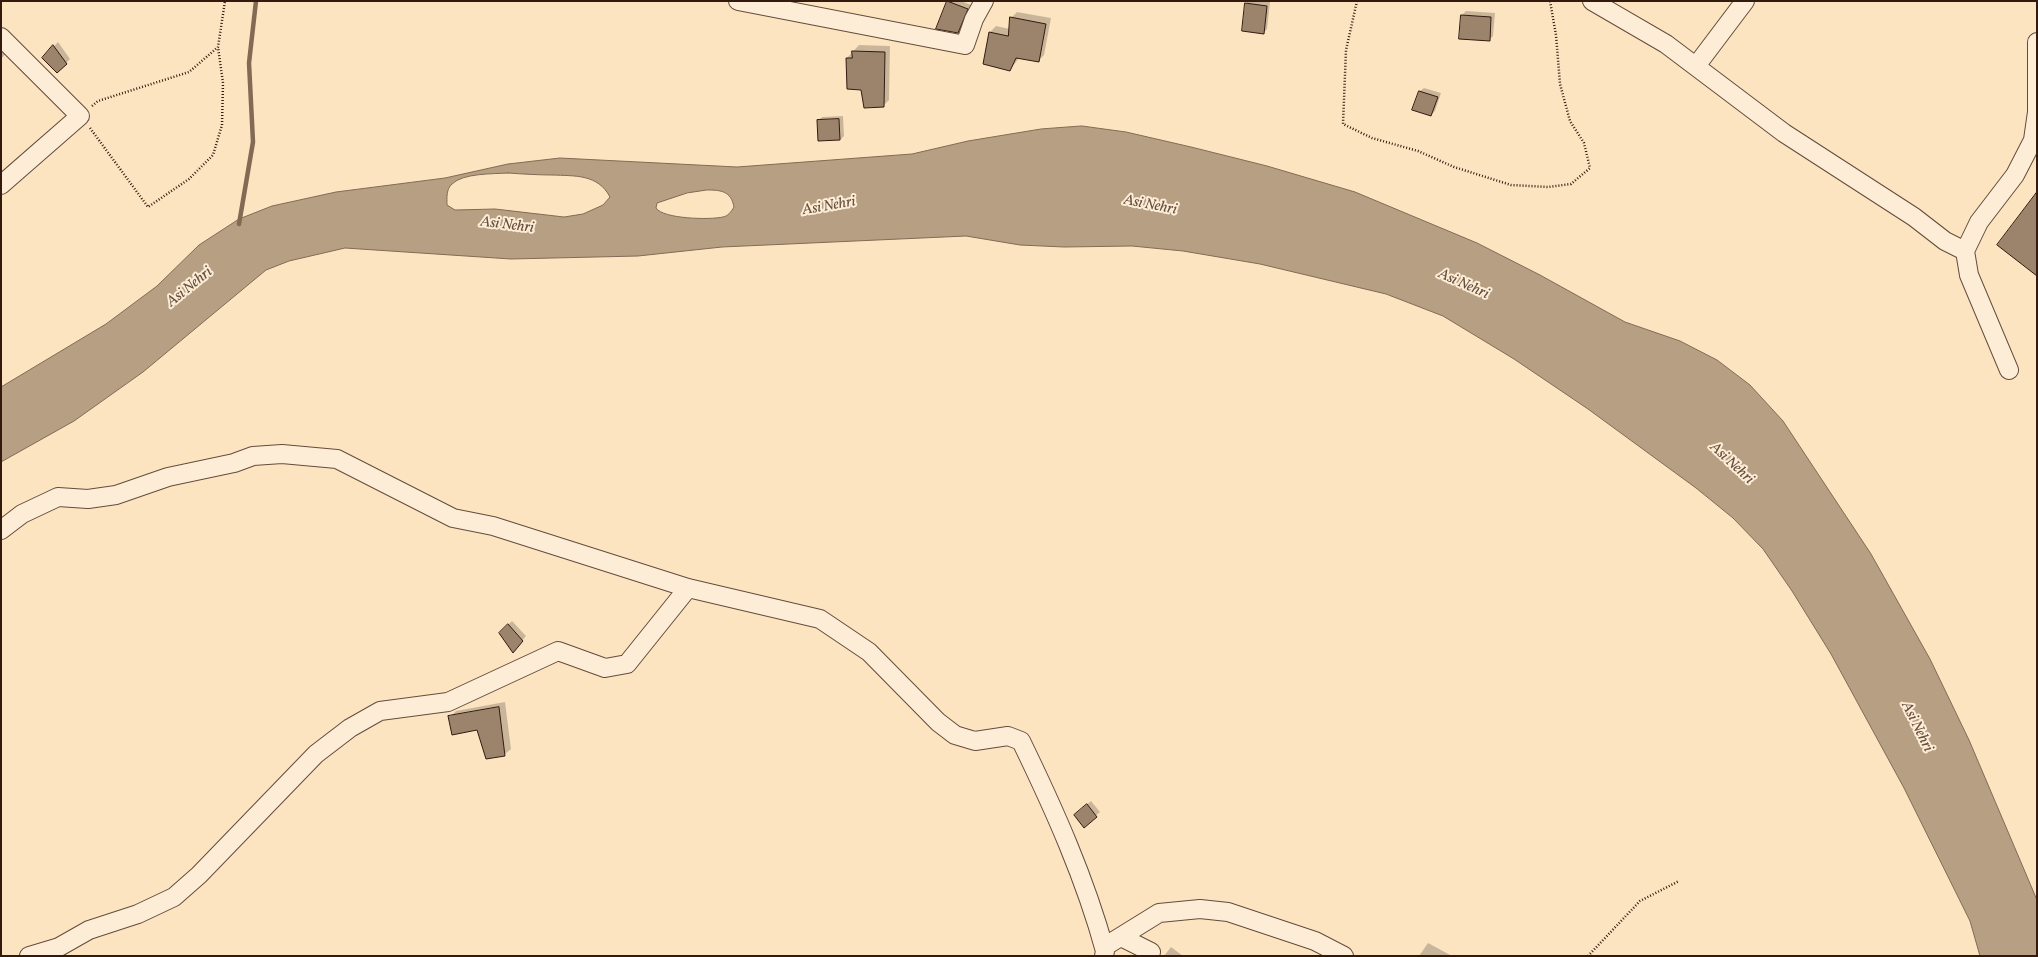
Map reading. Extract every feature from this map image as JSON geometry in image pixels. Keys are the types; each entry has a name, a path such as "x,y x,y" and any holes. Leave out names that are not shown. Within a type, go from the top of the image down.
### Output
{"street":[{"path":"738,1 965,45 974,19 984,1"},
{"path":"1592,1 1666,44 1784,133 1914,217 1945,241 1965,251"},
{"path":"1696,66 1745,1"},
{"path":"1,37 80,116 1,185"},
{"path":"2009,370 1969,275 1965,251 1979,222 2015,175 2033,140 2036,112 2037,42"},
{"path":"1,530 22,514 58,497 88,499 116,495 168,477 234,463 253,456 282,454 337,460 453,518 494,526 688,588 820,619 869,652 938,722 955,735 975,741 1008,736 1021,741 1060,822 1085,886 1104,952 1121,937 1159,913 1200,909 1228,912 1315,941 1344,956"},
{"path":"29,956 59,947 89,930 138,914 174,897 199,875 316,754 350,728 380,711 448,702 558,651 605,668 627,664 688,588"},
{"path":"1121,937 1151,952"}],"path":[{"path":"218,47 189,72 98,101 80,116 148,207 189,179 213,155 222,125 223,83 218,47 225,1"},
{"path":"1357,1 1346,50 1343,124 1372,138 1418,151 1484,178 1511,185 1548,187 1572,184 1590,168 1584,143 1570,121 1560,84 1556,34 1550,1"},
{"path":"1588,956 1640,902 1680,881"}],"water":[{"name":"Asi Nehri","path":"1082,126 1126,132 1267,166 1355,192 1477,243 1540,275 1625,322 1680,341 1717,360 1750,385 1783,421 1871,554 1930,659 1969,740 2037,900 2037,956 1980,956 1970,921 1904,788 1831,654 1792,591 1763,549 1733,518 1696,488 1588,409 1514,359 1443,316 1386,294 1260,264 1183,251 1132,246 1064,247 1020,245 966,236 722,247 638,256 511,259 345,248 289,261 266,270 143,372 74,421 1,462 1,387 106,324 157,286 199,245 239,219 272,206 336,192 445,178 508,164 560,158 737,167 912,154 968,141 1041,129","holes":["508,173 577,176 592,180 599,184 605,189 610,197 603,205 583,214 564,217 495,209 455,210 447,205 447,194 449,188 457,180 478,175","717,190 725,192 728,195 733,202 734,207 729,214 717,218 687,218 660,212 656,208 657,203 687,193"]}],"building":[{"path":"947,1 968,9 958,33 936,29"},
{"path":"1245,3 1267,6 1264,34 1242,31"},
{"path":"1461,15 1491,17 1490,41 1459,39"},
{"path":"1010,17 1046,24 1039,62 1016,58 1010,71 983,64 989,32 1008,36"},
{"path":"53,45 67,64 57,73 42,58"},
{"path":"852,51 885,52 884,107 864,108 861,90 847,89 846,58 852,58"},
{"path":"1419,91 1438,97 1431,116 1412,110"},
{"path":"839,119 840,140 818,141 817,120"},
{"path":"2037,192 2037,276 1997,245"},
{"path":"508,624 523,641 513,653 499,633"},
{"path":"499,707 505,756 486,759 477,730 452,735 448,716"},
{"path":"1087,804 1097,817 1084,828 1074,815"}],"waterway":[{"path":"239,224 253,142 249,63 256,1"}]}
